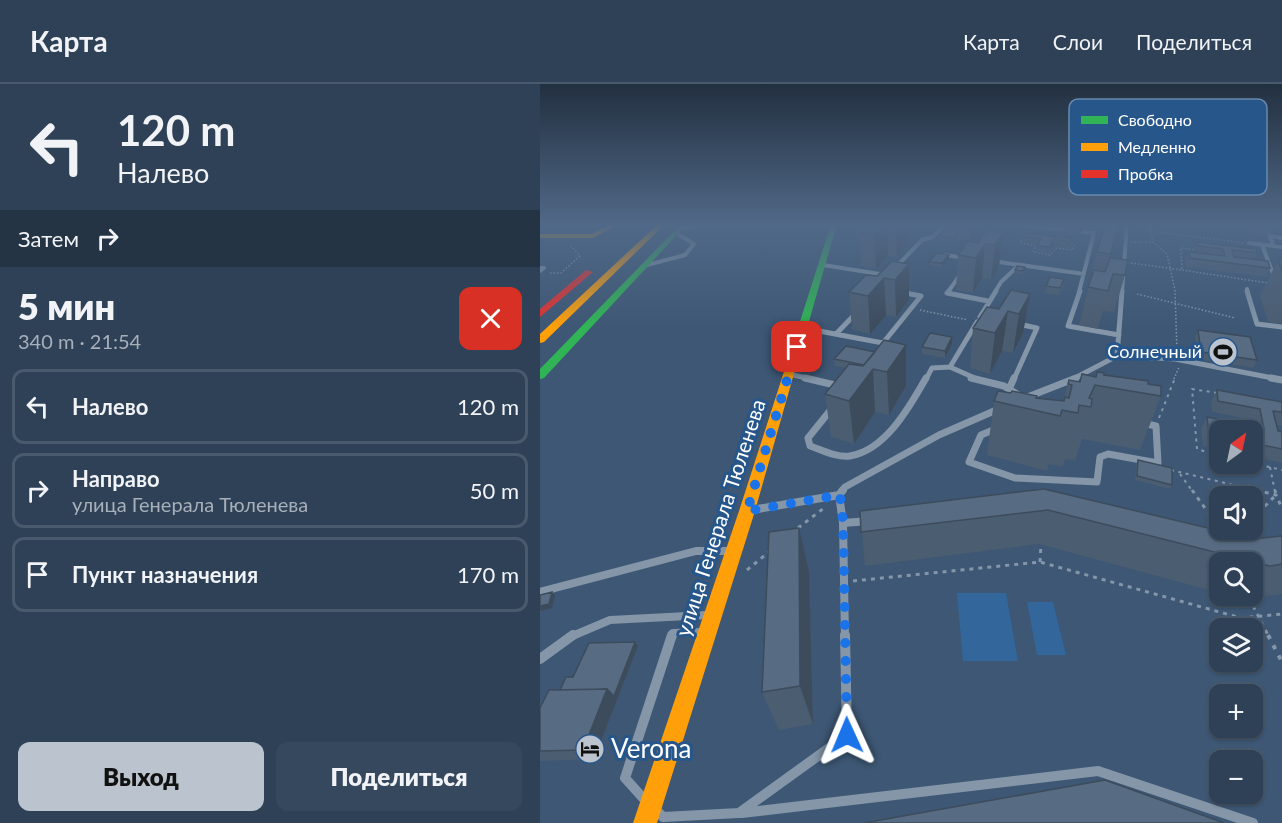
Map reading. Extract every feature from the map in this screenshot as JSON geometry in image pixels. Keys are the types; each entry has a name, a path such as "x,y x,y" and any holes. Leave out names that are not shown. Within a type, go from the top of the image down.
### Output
{"main road":[{"path":"540,314 605,258"},
{"path":"540,340 626,258"},
{"path":"540,376 652,258"},
{"name":"улица Генерала Тюленева","path":"645,823 747,511 825,258"}],"lane":[{"path":"645,266 672,258"},
{"path":"883,281 903,258"},
{"path":"968,258 971,259 947,293 988,301"},
{"path":"1088,258 1068,326 1119,335"},
{"path":"1117,356 1125,258"},
{"path":"1267,258 1276,281"},
{"path":"981,260 1084,277 1094,281"},
{"path":"823,265 887,274"},
{"path":"950,367 988,301 1001,282 1019,265"},
{"path":"1114,284 1124,285"},
{"path":"1247,289 1257,324 1282,327"},
{"path":"803,328 883,343 921,296 889,290"},
{"path":"836,334 864,304"},
{"path":"979,320 992,319"},
{"path":"1010,387 1037,328 1015,324"},
{"path":"739,813 847,735 843,522 840,495 845,487 939,435 1023,398 1076,378 1117,356 1178,359 1282,380"},
{"path":"835,405 808,438 810,446 849,457 866,451 905,414 932,368 950,367 959,376 1010,387 1023,398 1043,403"},
{"path":"789,374 849,388"},
{"path":"1009,430 997,428 981,435 969,462 985,471 1036,481 1097,482 1100,457 1108,454 1158,464 1156,426 1138,422"},
{"path":"747,511 840,495"},
{"path":"843,522 878,521"},
{"path":"540,592 696,551 734,551"},
{"path":"540,659 571,636 610,621 713,615"},
{"path":"708,631 673,633 625,778 663,817 739,813 1098,771 1253,823"}],"path":[{"path":"550,273 561,273 577,258"},
{"path":"1156,426 1179,366 1175,304 1168,258"},
{"path":"1181,258 1182,270"},
{"path":"1125,262 1270,283 1276,281"},
{"path":"1137,294 1235,318"},
{"path":"912,308 979,320"},
{"path":"1209,453 1197,449 1192,389 1227,394"},
{"path":"1158,464 1180,474 1276,495"},
{"path":"1263,465 1282,470"},
{"path":"1270,467 1276,495 1282,508"},
{"path":"1180,474 1209,514"},
{"path":"794,532 840,495"},
{"path":"1263,508 1276,495"},
{"path":"1229,543 1232,540"},
{"path":"1040,562 1041,545"},
{"path":"739,576 776,546"},
{"path":"844,582 1040,562 1241,618 1282,614"},
{"path":"1252,606 1282,662"}],"shaded area":[{"path":"957,593 1006,593 1018,661 963,661"},
{"path":"1027,602 1053,602 1066,655 1037,655"}],"building":[{"path":"932,258 946,258 942,263 929,262"},
{"path":"1110,258 1128,260 1125,275 1113,274 1108,291 1088,287 1094,270 1105,272"},
{"path":"1194,258 1268,261 1270,268"},
{"path":"892,261 909,264 895,280 884,278 868,296 849,292 866,275 877,276"},
{"path":"1017,266 1025,267 1023,271 1015,270"},
{"path":"1050,277 1064,279 1060,288 1046,286"},
{"path":"1011,290 1030,294 1019,314 1008,311 995,333 973,328 987,307 999,309"},
{"path":"1198,330 1250,337 1257,360 1201,352"},
{"path":"930,333 952,337 945,351 922,347"},
{"path":"884,340 906,345 887,372 873,369 849,401 825,394 849,364 863,366"},
{"path":"846,346 875,352 864,365 834,359"},
{"path":"1097,372 1148,381 1148,384 1161,386 1161,396 1095,385 1089,398 1092,399 1091,407 1079,405 1078,413 1062,410 1060,416 994,401 998,391 1011,393 1012,391 1037,396 1036,398 1064,401 1065,397 1069,398 1072,385 1068,384 1069,380 1080,382 1082,374 1096,377"},
{"path":"1217,390 1282,402 1282,412 1273,411 1278,431 1282,432 1282,449 1263,445 1264,429 1260,409 1218,401"},
{"path":"1207,417 1221,420 1209,420 1209,434"},
{"path":"1138,460 1172,468 1172,485 1137,476"},
{"path":"1044,489 1209,528 1209,540 1263,540 1263,538 1282,536 1282,564 1270,566 1263,564 1263,552 1214,552 1048,510 861,532 860,511"},
{"path":"799,528 800,686 762,692 769,532"},
{"path":"552,592 549,604 540,606 540,595"},
{"path":"635,642 614,696 607,689 560,690 566,677 573,677 589,643"},
{"path":"607,689 583,750 540,751 540,708 549,690"},
{"path":"1105,780 1224,823 864,823"}],"traffic: fast":[{"path":"540,376 651,258"},
{"path":"794,356 824,258"}],"traffic: slow":[{"path":"540,340 626,258"},
{"path":"645,823 747,511 794,356"}],"traffic: jam":[{"path":"540,314 589,272"}],"place":[{"name":"Солнечный","path":"1223,352"},
{"name":"Verona","path":"590,749"}],"route":[{"path":"797,347 747,511 840,495 843,522 847,735"}]}
